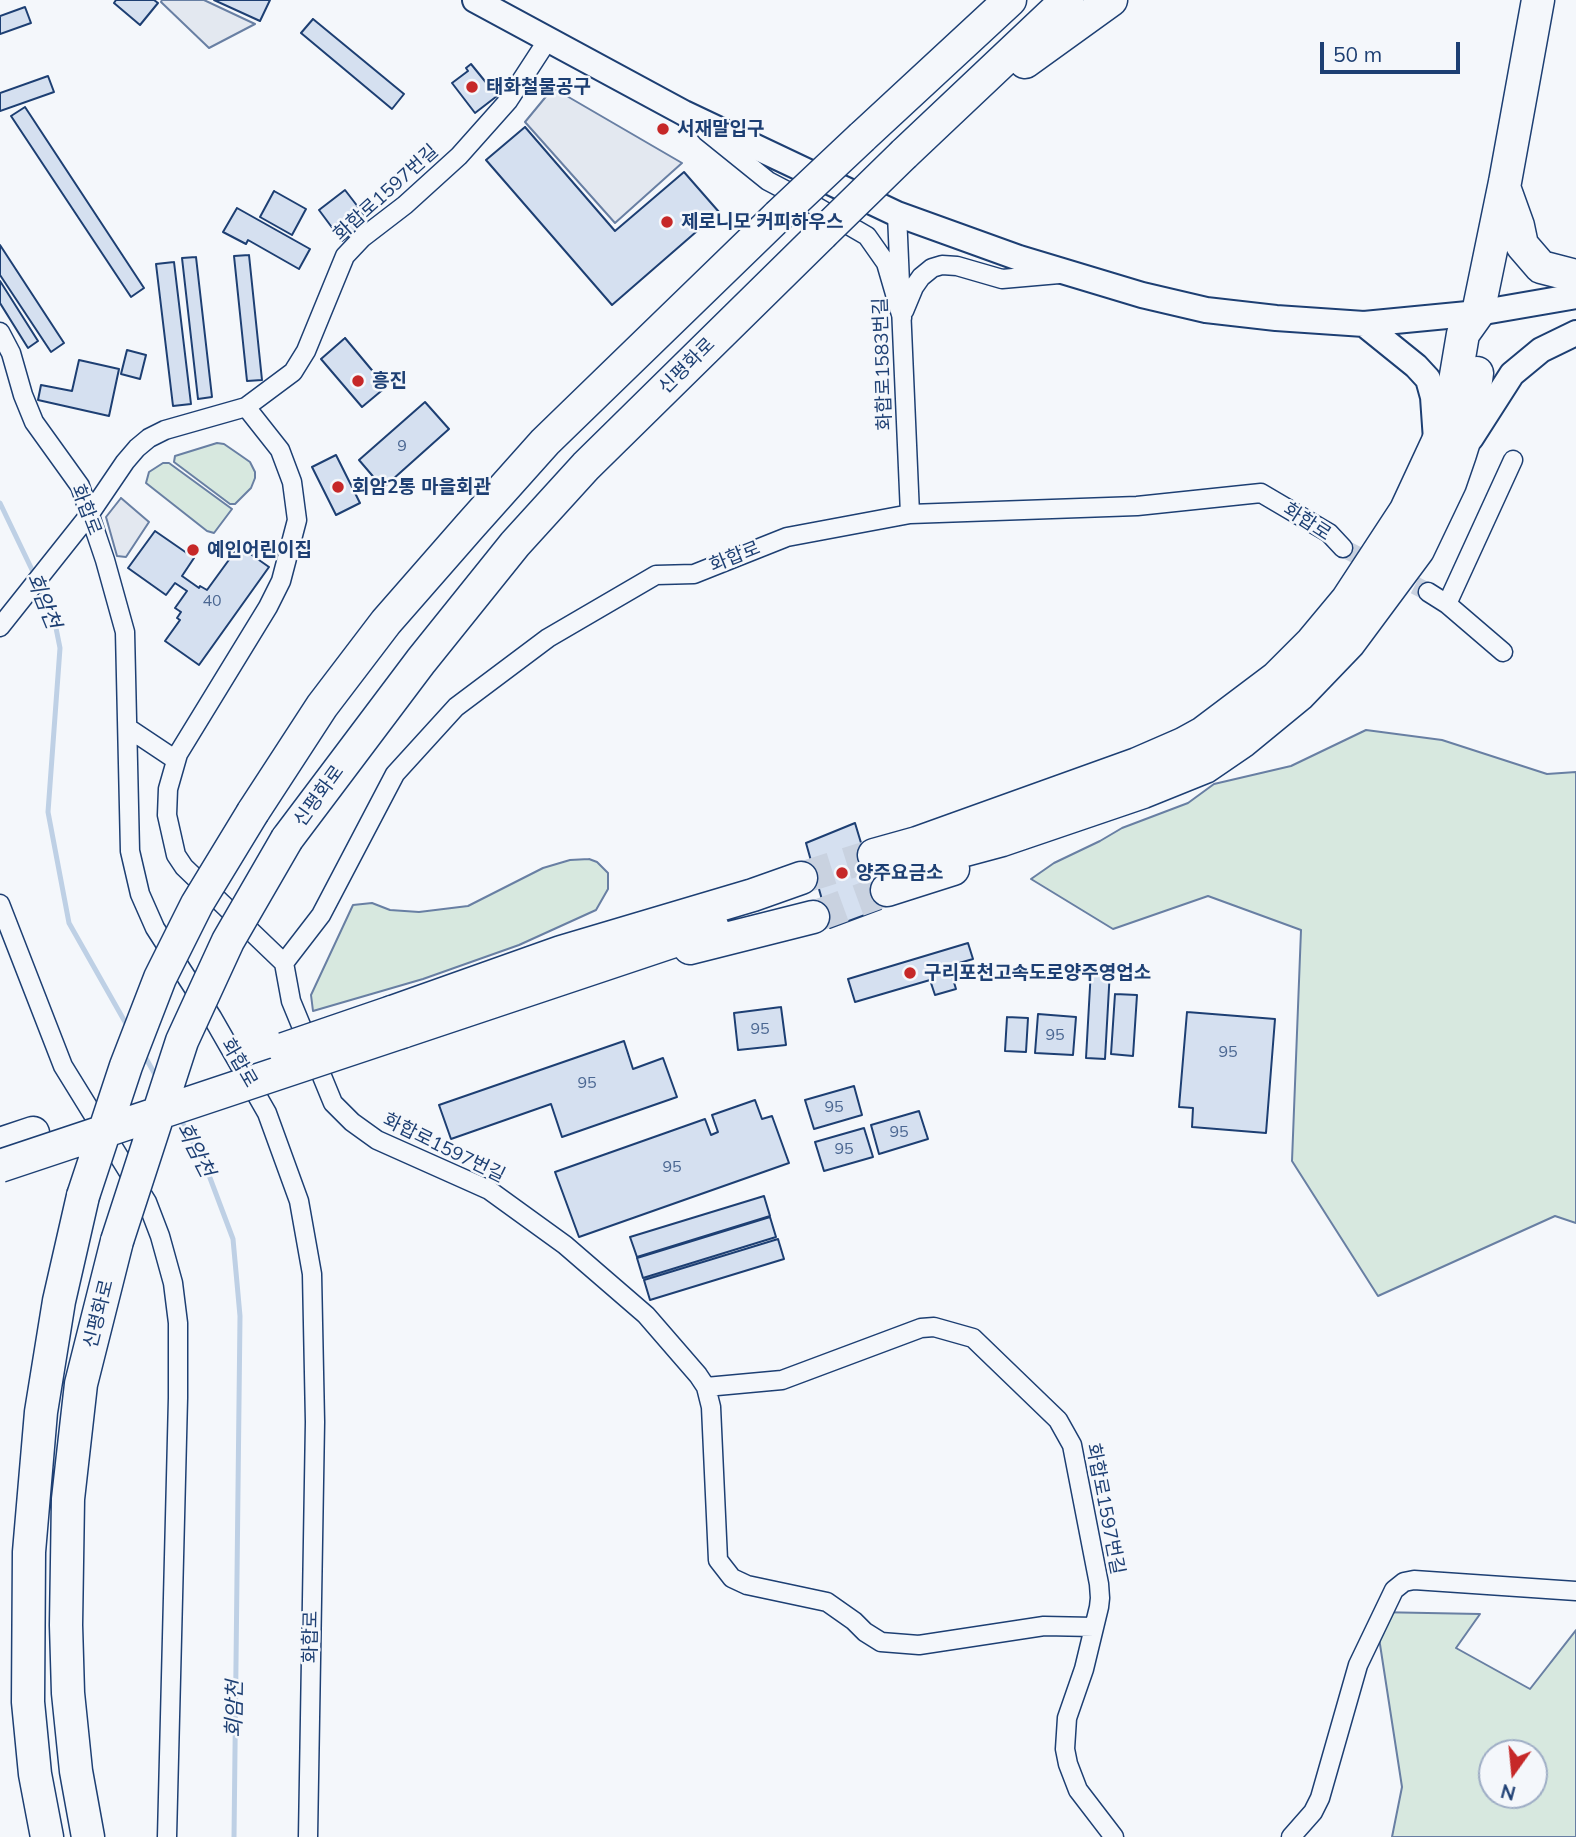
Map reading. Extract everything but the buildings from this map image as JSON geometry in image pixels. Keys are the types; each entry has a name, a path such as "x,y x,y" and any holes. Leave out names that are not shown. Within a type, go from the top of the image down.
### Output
{"highway":[{"path":"868,133 981,0"},
{"name":"신평화로","path":"47,1837 35,1774 28,1702 29,1552 41,1412 59,1301 83,1196 126,1066 160,978 197,904 253,812 330,696 386,622 545,442 778,216 1010,0"},
{"name":"신평화로","path":"88,1837 76,1771 68,1693 66,1625 68,1499 81,1384 117,1241 182,1041 229,941 287,839 421,661 515,544 586,466 904,154 1067,0"},
{"path":"932,127 1111,0"},
{"path":"1478,313 1484,332 1470,422 1450,483 1418,550 1395,584 1332,663 1299,695 1243,741 1205,766 1143,792 1002,840 878,863 917,842 1155,756 1203,733 1276,678 1312,642 1347,600 1406,509 1437,445 1451,405 1463,334 1478,313 1538,0"},
{"path":"1504,187 1522,245 1541,267 1576,276"},
{"path":"0,1143 397,1022 519,992 807,887 753,895 561,952 397,1022 114,1128 0,1166"},
{"path":"0,1178 114,1128"}],"main road":[{"path":"475,0 684,113 897,214 1067,273 1142,295 1206,310 1364,324 1478,313 1576,296"},
{"path":"1364,324 1428,379 1433,397 1437,445"},
{"path":"1450,483 1477,427 1512,374 1541,350 1576,333"}],"street":[{"name":"화합로1597번길","path":"0,627 89,515 125,462 149,438 182,425 246,407 277,385 301,362 340,265 352,247 405,205 459,156 508,101 549,38"},
{"path":"684,113 768,181 867,236 886,263 902,318"},
{"name":"화합로1583번길","path":"897,214 910,513"},
{"path":"902,318 914,287 921,277 932,268 942,265 957,266 1002,279 1067,273"},
{"name":"화합로","path":"0,332 11,353 34,422 80,486 125,632 130,851 140,894 155,928 212,1017 267,1113 299,1201 312,1274 315,1422 308,1837"},
{"path":"246,407 280,450 292,482 297,520 281,581 268,607 183,742 169,789 167,815 176,855 184,867 284,964"},
{"path":"1447,604 1513,460"},
{"name":"화합로","path":"284,964 321,915 395,775 456,707 548,638 656,575 694,574 787,537 910,513 1137,506 1261,493 1329,533 1343,548"},
{"path":"1428,592 1447,604 1503,652"},
{"path":"128,728 176,760"},
{"path":"0,904 63,1066 147,1202 173,1283 178,1323 178,1398 167,1837"},
{"name":"화합로1597번길","path":"284,964 291,1001 333,1103 352,1122 377,1140 489,1190 565,1245 646,1315 706,1387 782,1380 921,1328 943,1328 973,1338 1059,1420 1069,1438 1099,1584 1099,1607 1084,1669 1067,1718 1065,1749 1078,1790 1114,1837"},
{"path":"706,1387 711,1407 718,1560 732,1578 747,1585 827,1602 881,1642 919,1645 1044,1626 1094,1627"},
{"path":"1291,1837 1313,1812 1320,1798 1358,1665 1394,1590 1404,1582 1414,1580 1576,1591"}],"shaded area":[{"path":"204,0 255,24 209,48 161,2"},
{"path":"553,88 682,163 615,223 525,122"},
{"path":"217,443 224,444 250,462 255,472 251,488 235,504 230,504 174,462 175,456"},
{"path":"163,463 169,463 232,509 214,533 207,531 146,483 149,472"},
{"path":"121,498 149,522 126,557 117,556 106,517"},
{"path":"1366,730 1442,740 1547,774 1576,772 1576,1223 1555,1216 1378,1296 1292,1161 1301,930 1208,896 1113,929 1031,879 1054,863 1122,828 1188,803 1214,784 1291,766"},
{"path":"589,859 597,862 608,873 608,889 596,910 519,945 423,979 313,1011 311,995 353,905 372,903 390,910 419,912 468,906 543,868 570,860"},
{"path":"1375,1612 1480,1614 1456,1648 1530,1689 1576,1630 1576,1837 1392,1837 1402,1787"}],"waterway":[{"name":"회암천","path":"0,503 35,576"},
{"name":"회암천","path":"39,585 54,618 60,648 48,812 69,923 129,1029"},
{"name":"회암천","path":"143,1053 157,1078"},
{"name":"회암천","path":"179,1117 204,1162 233,1239 240,1316 234,1837"}],"tunnel":[{"path":"1343,548 1428,592"},
{"path":"801,878 874,855"},
{"path":"813,917 887,890"}],"place":[{"name":"태화철물공구","path":"472,87"},
{"name":"서재말입구","path":"663,129"},
{"name":"제로니모 커피하우스","path":"667,222"},
{"name":"흥진","path":"358,381"},
{"name":"회암2통 마을회관","path":"338,487"},
{"name":"예인어린이집","path":"193,550"},
{"name":"양주요금소","path":"842,873"},
{"name":"구리포천고속도로양주영업소","path":"910,973"}]}
